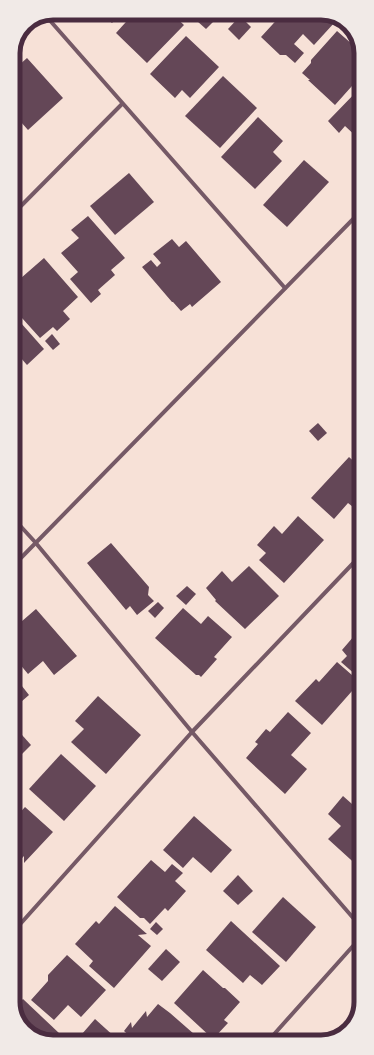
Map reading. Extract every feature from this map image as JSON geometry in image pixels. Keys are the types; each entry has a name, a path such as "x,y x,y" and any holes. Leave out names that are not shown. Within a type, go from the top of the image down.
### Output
{"street":[{"path":"50,21 285,288"},
{"path":"20,207 122,104"},
{"path":"20,558 354,218"},
{"path":"20,526 192,732 354,919"},
{"path":"20,924 192,732 354,562"},
{"path":"273,1035 354,945"}],"building":[{"path":"128,20 179,20 184,25 147,63 116,33"},
{"path":"198,20 215,20 206,29 197,21"},
{"path":"236,20 244,20 251,27 239,40 228,29"},
{"path":"277,20 323,20 334,23 314,45 303,34 294,44 304,53 295,63 286,55 280,55 261,37"},
{"path":"337,31 353,45 354,84 335,105 302,73 311,63 311,60"},
{"path":"186,36 219,67 190,98 182,90 175,98 150,74"},
{"path":"27,58 63,98 28,130 20,121 20,64"},
{"path":"223,76 257,108 220,148 185,116"},
{"path":"354,94 354,134 345,126 339,133 328,121"},
{"path":"258,117 283,141 273,152 282,161 255,189 221,157"},
{"path":"304,160 329,182 287,227 263,205"},
{"path":"129,173 154,202 115,235 90,206"},
{"path":"88,216 125,258 111,270 115,275 98,290 101,294 91,303 70,279 78,272 61,253 79,238 71,230"},
{"path":"172,239 179,247 186,241 221,282 192,307 190,304 181,311 142,267 151,260 157,267 161,263 153,254"},
{"path":"44,258 78,297 63,311 70,319 57,331 53,327 40,338 20,316 20,279"},
{"path":"20,322 44,349 27,365 20,357"},
{"path":"52,334 60,344 53,350 45,341"},
{"path":"318,423 327,433 318,441 309,431"},
{"path":"349,457 354,462 353,507 348,503 334,519 311,498"},
{"path":"298,516 324,540 284,583 259,560 266,553 257,545 274,526 282,534"},
{"path":"111,543 149,587 148,595 154,601 137,615 130,606 126,610 87,563"},
{"path":"249,566 279,596 245,629 215,601 216,600 206,588 222,571 232,582"},
{"path":"187,586 196,594 186,605 176,596"},
{"path":"158,602 164,608 155,618 148,611"},
{"path":"183,608 201,624 208,616 232,637 214,657 217,659 201,677 196,675 155,638"},
{"path":"36,609 77,656 54,675 43,661 28,674 20,664 20,623"},
{"path":"354,636 354,673 341,662 347,656 342,650"},
{"path":"337,662 354,677 354,689 322,725 295,701 316,679 319,682"},
{"path":"20,684 29,695 20,703"},
{"path":"98,696 141,735 106,774 71,742 84,729 75,721"},
{"path":"288,712 311,733 291,755 307,769 285,794 246,758 258,744 255,742 266,729 270,732"},
{"path":"20,733 31,745 20,756"},
{"path":"61,754 96,786 64,821 29,789"},
{"path":"343,796 354,806 354,863 328,839 341,826 328,814"},
{"path":"25,807 53,832 24,863 24,856 20,860 20,812"},
{"path":"194,816 232,850 211,873 193,857 183,868 163,850"},
{"path":"151,860 165,872 172,864 183,873 175,881 186,891 168,911 165,908 150,924 144,918 140,918 117,897"},
{"path":"238,875 253,891 238,905 223,891"},
{"path":"283,897 316,927 286,962 252,932"},
{"path":"115,906 147,934 138,935 151,946 114,988 89,966 93,961 75,944 96,921 99,924"},
{"path":"231,921 280,966 262,985 250,975 243,983 206,950"},
{"path":"156,922 163,929 157,935 150,929"},
{"path":"166,949 180,962 162,981 148,969"},
{"path":"67,955 106,990 81,1017 68,1005 54,1020 31,1000 48,981 48,975"},
{"path":"203,970 240,1002 224,1020 228,1023 217,1035 209,1035 174,1003"},
{"path":"23,999 60,1034 47,1034 33,1028 28,1024 23,1016 20,1002"},
{"path":"158,1004 195,1035 128,1035 124,1031 131,1022 132,1028 146,1011 147,1017"},
{"path":"95,1019 113,1035 81,1035"}]}
